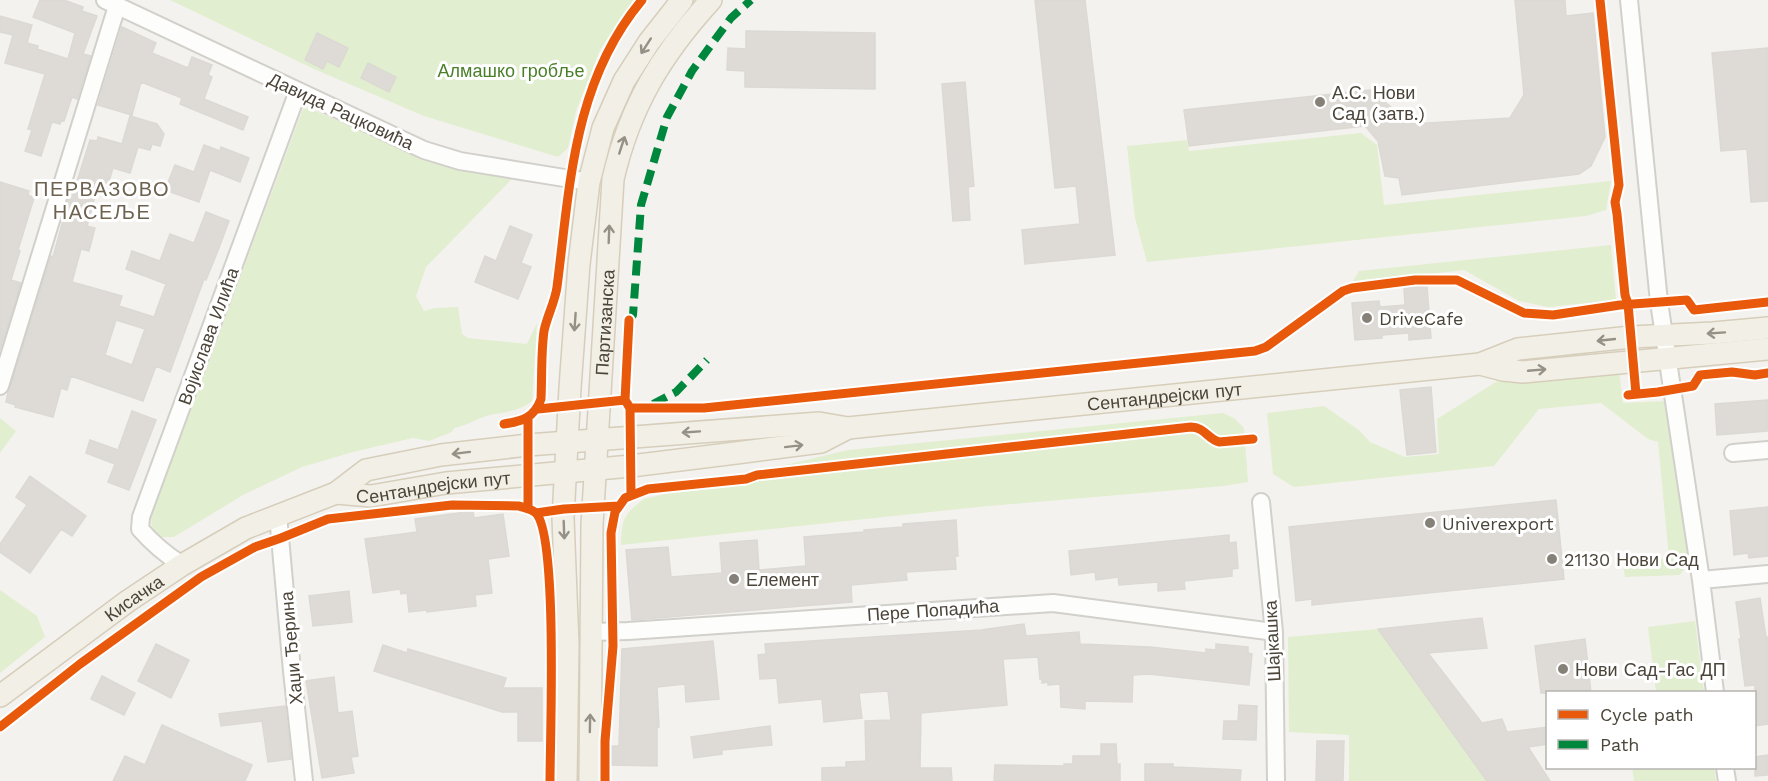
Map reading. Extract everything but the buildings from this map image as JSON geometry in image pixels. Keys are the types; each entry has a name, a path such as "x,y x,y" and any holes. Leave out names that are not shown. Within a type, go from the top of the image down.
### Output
{"main road":[{"name":"Партизанска","path":"566,781 568,645 563,518 579,264 589,182 603,128 624,81 649,42 682,0"},
{"name":"Партизанска","path":"590,781 592,525 612,178 621,145 652,76 679,37 711,0"},
{"name":"Сентандрејски пут","path":"278,515 336,493 366,470 441,455 567,441 819,423 848,428 1480,364 1518,349 1768,328"},
{"name":"Сентандрејски пут","path":"1480,364 1523,372 1768,350"},
{"name":"Сентандрејски пут","path":"336,493 371,496 446,483 595,469 820,442 848,428"},
{"name":"Кисачка","path":"0,696 128,601 182,565 246,528 278,515"}],"street":[{"path":"1629,0 1664,335 1701,580 1715,691"},
{"name":"Давида Рацковића","path":"111,3 424,150 460,161 564,176 589,182"},
{"path":"0,386 111,3"},
{"name":"Војислава Илића","path":"182,565 160,551 149,540 140,529 141,517 298,91"},
{"path":"1733,453 1768,450"},
{"name":"Шајкашка","path":"1261,502 1274,632 1276,781"},
{"name":"Хаџи Ђерина","path":"278,515 304,781"},
{"path":"1701,580 1768,574"},
{"name":"Пере Попадића","path":"591,632 1053,603 1274,632"}],"green space":[{"name":"Алмашко гробље","path":"170,0 634,0 600,50 576,111 568,148 558,157 424,116 314,69"},
{"path":"304,106 403,149 419,159 512,179 426,267 416,296 424,311 458,307 462,334 468,338 527,344 537,323 532,401 516,410 486,416 454,428 452,432 429,441 413,438 302,467 243,495 174,537 161,537 152,529 151,517"},
{"path":"1361,133 1377,145 1384,205 1611,181 1606,210 1586,216 1147,262 1135,218 1127,146 1187,140 1189,151"},
{"path":"1611,245 1616,300 1548,307 1519,301 1464,270 1352,283 1359,271"},
{"path":"1619,370 1623,403 1668,401 1691,558 1680,575 1625,577 1623,565 1669,558 1658,442 1648,439 1601,403 1539,409 1494,466 1294,487 1273,474 1267,413 1324,406 1359,430 1370,442 1405,457 1439,454 1437,419 1499,380"},
{"path":"1223,413 1234,418 1244,428 1248,482 978,507 621,545 625,518 644,499 848,450"},
{"path":"0,418 16,431 0,453"},
{"path":"0,590 37,616 45,637 0,673"},
{"path":"1695,621 1704,691 1656,691 1648,627"},
{"path":"1378,629 1487,781 1349,781 1349,735 1289,732 1288,637"},
{"path":"1632,769 1714,769 1716,781 1634,781"}],"marked path":[{"path":"629,320 633,315 641,205 667,117 692,71 731,18 751,0"},
{"path":"653,404 676,392 707,360"}],"cycle path":[{"path":"504,424 527,418 541,399 544,331 557,287 571,173 578,136 601,65 619,32 642,0"},
{"path":"1600,0 1619,185 1615,202 1625,295 1628,304 1636,394"},
{"path":"629,320 625,400 630,408 704,408 1255,351 1266,347 1343,291 1415,280 1457,280 1524,313 1553,315 1620,305 1687,300 1694,310 1768,302"},
{"path":"1628,395 1693,386 1700,375 1732,372 1755,375 1768,373"},
{"path":"538,409 625,400"},
{"path":"630,408 631,494"},
{"path":"528,419 528,508"},
{"path":"605,781 605,741 613,646 611,533 615,512 625,498 648,489 746,479 757,475 1191,427 1199,429 1219,442 1253,439"},
{"path":"0,727 80,664 201,577 255,547 328,519 452,505 519,506 536,513 543,530 547,559 551,640 550,781"},
{"path":"536,513 619,506"}],"place":[{"name":"А.С. Нови Сад (затв.)","path":"1320,102"},
{"name":"DriveCafe","path":"1367,318"},
{"name":"Univerexport","path":"1430,523"},
{"name":"21130 Нови Сад","path":"1552,559"},
{"name":"Елемент","path":"734,579"},
{"name":"Нови Сад-Гас ДП","path":"1563,669"}],"district":[{"name":"ПЕРВАЗОВО НАСЕЉЕ","path":"102,200"}]}
